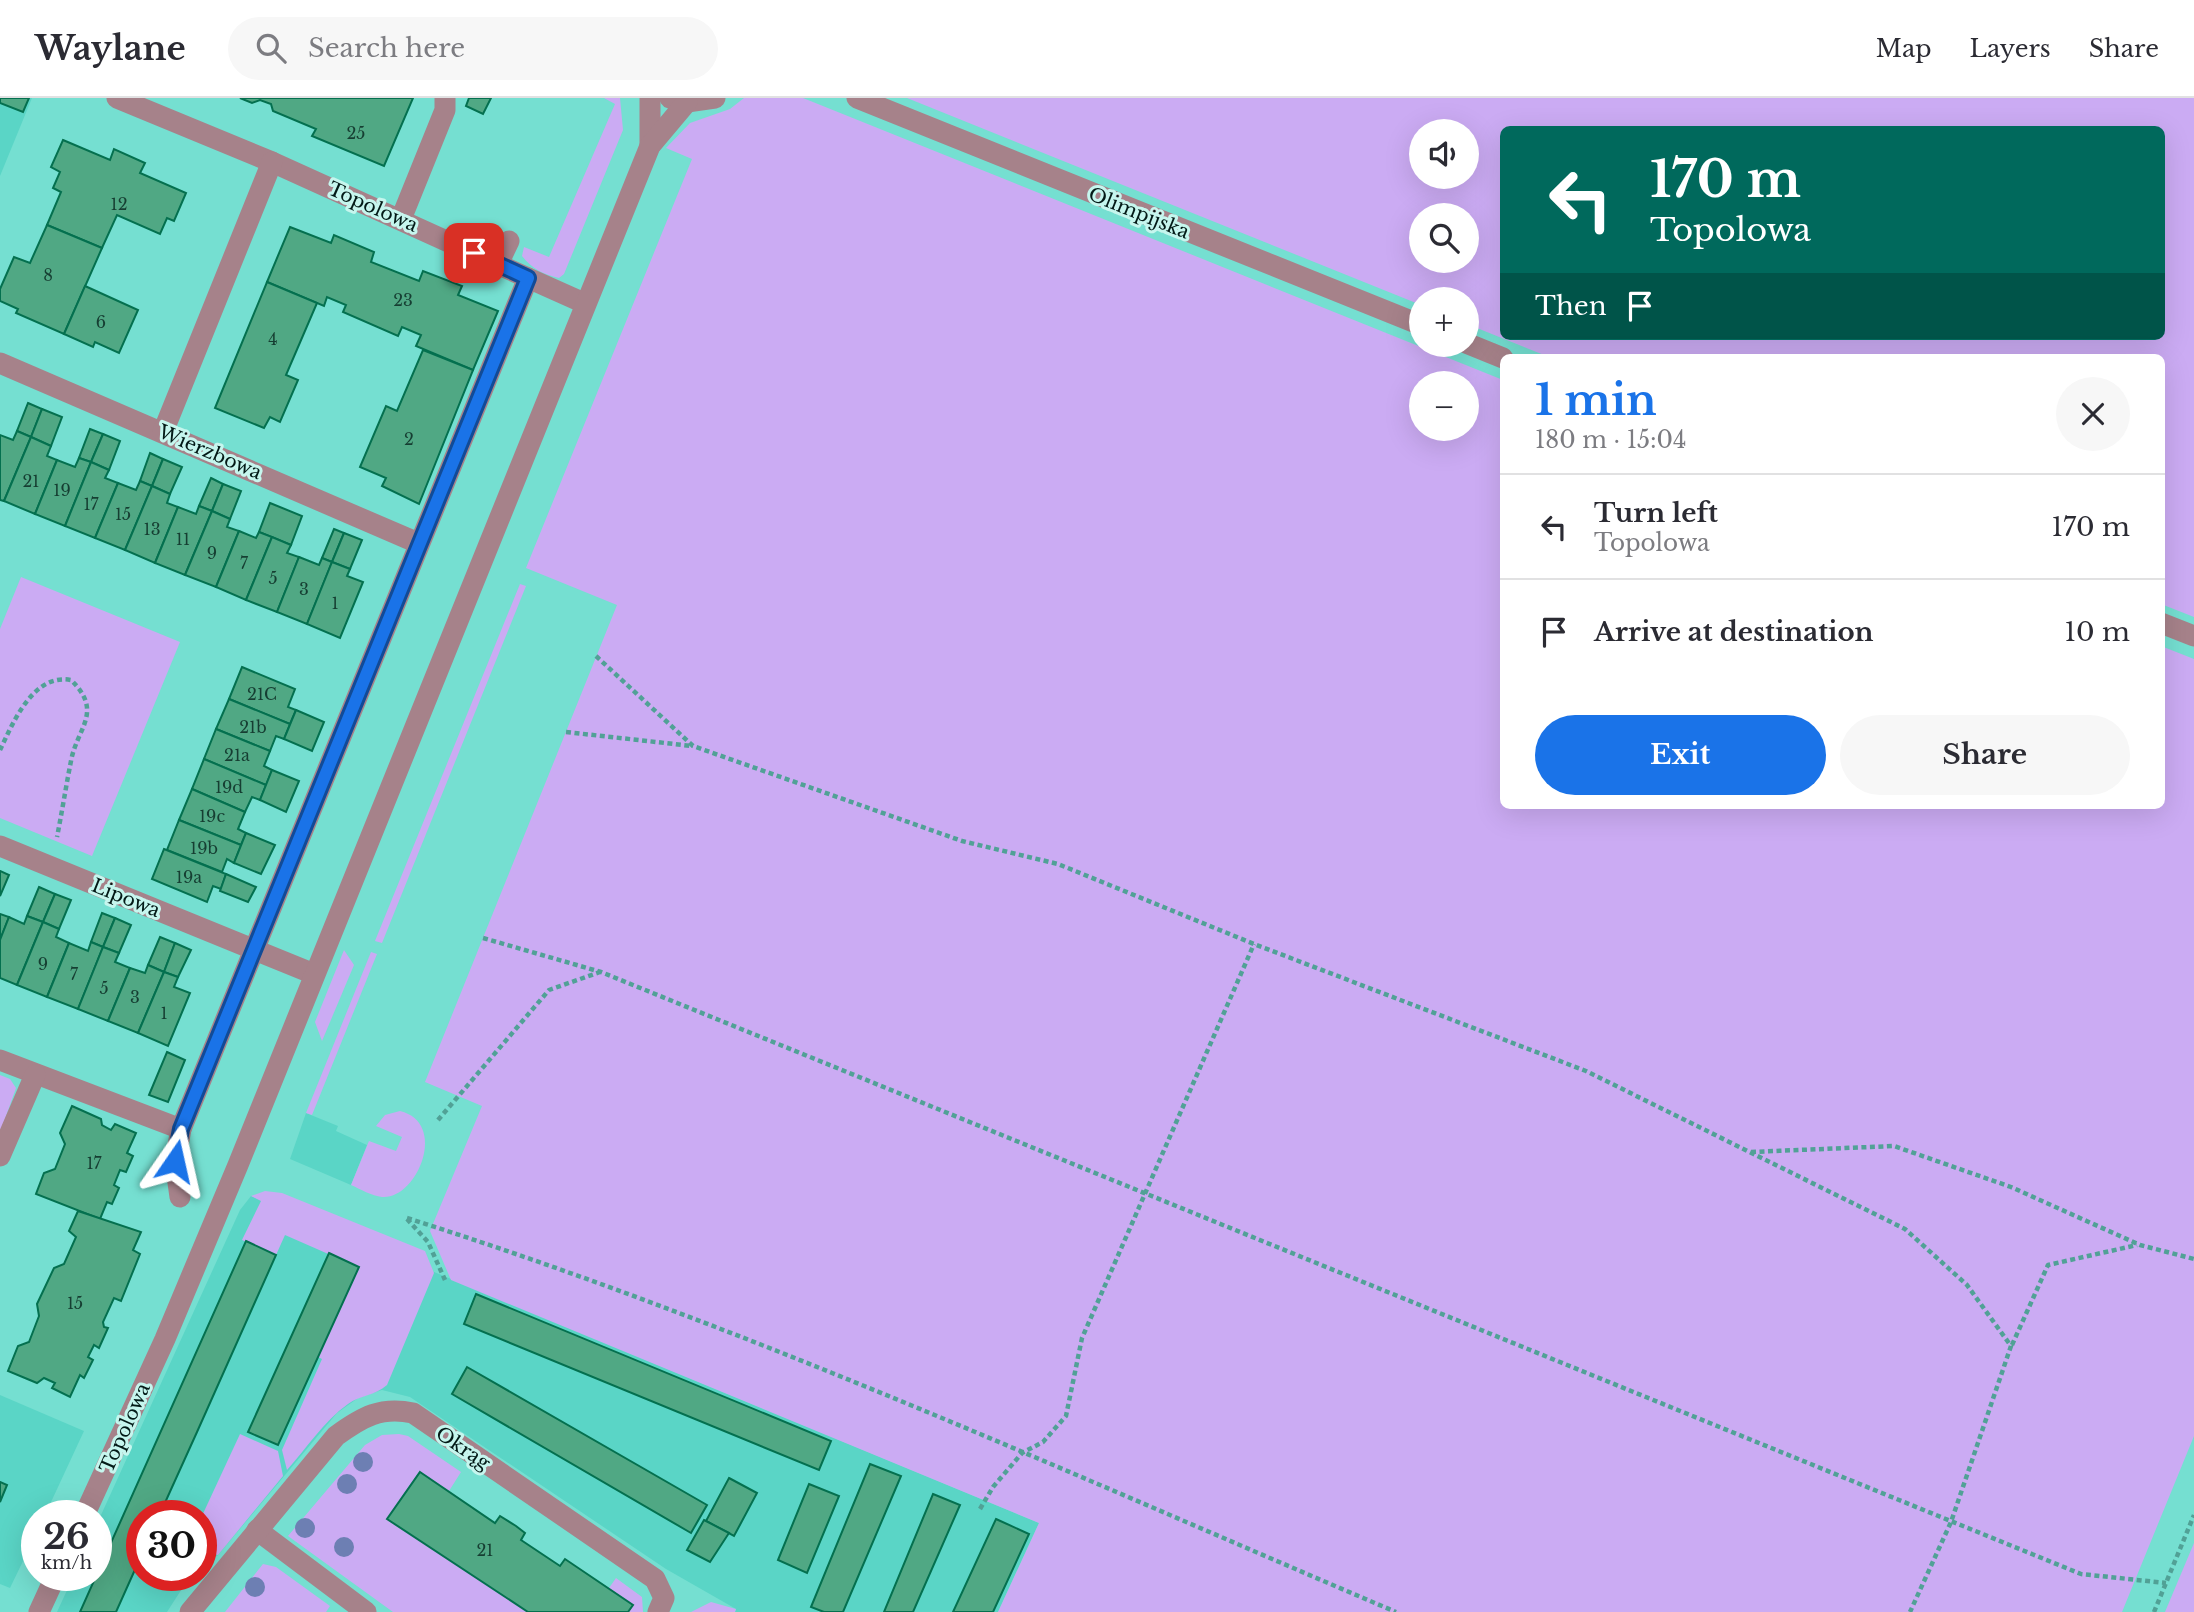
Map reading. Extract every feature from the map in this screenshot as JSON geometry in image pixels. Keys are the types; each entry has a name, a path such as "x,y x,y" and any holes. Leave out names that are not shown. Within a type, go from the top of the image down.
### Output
{"street":[{"name":"Topolowa","path":"117,98 272,162 584,303"},
{"path":"401,219 444,110 445,98"},
{"path":"650,98 650,146"},
{"path":"650,146 678,100 715,98"},
{"name":"Olimpijska","path":"858,98 1409,321"},
{"name":"Topolowa","path":"91,1500 165,1339 650,146"},
{"path":"163,432 272,162"},
{"path":"498,264 509,240"},
{"path":"180,1197 175,1161 181,1129 252,949 528,278"},
{"path":"1479,349 1500,357"},
{"name":"Wierzbowa","path":"0,363 418,543"},
{"path":"2165,625 2194,636"},
{"name":"Lipowa","path":"0,846 314,975"},
{"path":"0,1060 181,1129"},
{"path":"0,1156 35,1075"},
{"name":"Okrąg","path":"190,1612 336,1436 373,1413 398,1410 412,1413 655,1579 664,1598 658,1612"},
{"path":"257,1530 366,1612"},
{"path":"39,1612 49,1591"}],"path":[{"path":"596,656 693,746"},
{"path":"0,750 20,707 51,681 71,680 82,691 87,722 71,758 50,867"},
{"path":"566,732 693,746 962,841 1058,864 1254,944 1586,1071 1905,1229 1967,1285 2011,1346"},
{"path":"483,937 601,972 2081,1574 2166,1583"},
{"path":"981,1509 993,1488 1022,1453 1043,1442 1066,1416 1082,1338 1254,944"},
{"path":"438,1119 550,990 601,972"},
{"path":"1748,1152 1894,1146 2011,1187 2140,1245 2194,1259"},
{"path":"445,1280 429,1242 407,1218 643,1299 869,1388 1396,1612"},
{"path":"1910,1612 1951,1522 2011,1346 2048,1265 2140,1245"},
{"path":"2154,1612 2194,1515"}],"shaded area":[{"path":"0,98 32,98 0,176"},
{"path":"604,98 620,98 623,130 564,274 559,278 534,268 522,256 524,247 549,257 615,104"},
{"path":"744,98 803,98 1409,342 1409,357 1446,357 1500,379 1500,809 2165,809 2165,648 2194,659 2194,1436 2122,1612 998,1612 1039,1523 451,1280 430,1231 482,1106 425,1082 617,605 526,568 692,159 666,148 690,123 730,109"},
{"path":"907,98 2194,98 2194,617 2165,606 2165,354 1542,354 1507,340 2165,340 2165,126 1500,126 1500,337 1479,329 1479,287 1409,287 1409,300"},
{"path":"21,577 180,642 92,856 0,818 0,629"},
{"path":"520,584 526,586 382,943 375,941"},
{"path":"344,950 354,965 322,1041 315,1022"},
{"path":"371,952 377,954 312,1115 306,1113"},
{"path":"0,1075 10,1079 16,1088 0,1133"},
{"path":"400,1111 415,1118 423,1130 425,1144 416,1174 406,1187 395,1195 382,1197 351,1185 369,1141 396,1151 402,1137 376,1126 385,1115"},
{"path":"306,1113 338,1126 336,1131 367,1145 351,1185 290,1159"},
{"path":"265,1191 282,1193 425,1251 434,1273 387,1385 353,1401 339,1411 287,1470 282,1450 322,1359 318,1357 358,1267 285,1235 276,1255 242,1240 261,1201 251,1196"},
{"path":"251,1196 1039,1523 998,1612 735,1612 736,1609 666,1569 410,1397 382,1390 358,1398 337,1413 217,1556 217,1500 126,1500 126,1591 180,1591 167,1612 57,1612 67,1591 112,1591 112,1500 108,1500 240,1210"},
{"path":"0,1395 84,1431 52,1500 21,1500 21,1565 10,1588 0,1584"},
{"path":"240,1434 278,1451 283,1476 218,1555 217,1500 209,1500"},
{"path":"382,1435 408,1436 461,1472 449,1491 419,1472 387,1519 528,1612 393,1612 288,1536 365,1445"},
{"path":"2194,1543 2194,1612 2165,1612"},
{"path":"263,1564 276,1567 330,1606 326,1612 225,1612"},
{"path":"616,1578 642,1597 643,1612 628,1612 633,1605 609,1588"},
{"path":"711,1602 736,1609 735,1612 691,1612"}],"building":[{"path":"0,98 29,98 23,112 0,103"},
{"path":"240,98 413,98 384,166 312,136 316,129 273,111 271,104 260,100 252,103"},
{"path":"469,98 491,98 483,114 466,106"},
{"path":"63,140 110,160 114,149 145,163 140,173 186,193 174,221 167,218 160,234 117,215 102,248 47,225 61,192 53,188 60,172 51,167"},
{"path":"47,225 102,248 64,334 16,313 18,309 0,301 0,289 14,257 30,263"},
{"path":"290,227 331,243 334,235 374,252 371,262 419,281 423,271 462,286 458,295 498,311 473,370 416,346 421,335 402,327 398,336 343,312 346,305 327,297 324,306 267,282"},
{"path":"267,282 317,303 286,375 298,380 280,422 270,417 264,428 215,408"},
{"path":"85,286 138,310 119,353 95,342 93,347 64,334"},
{"path":"423,350 473,370 419,504 382,486 386,478 360,467 386,406 397,411"},
{"path":"28,403 42,409 31,437 17,431"},
{"path":"42,409 62,417 51,446 31,437"},
{"path":"90,429 103,434 91,462 79,458"},
{"path":"17,431 31,437 4,501 0,500 0,435 13,440"},
{"path":"103,434 120,441 109,470 91,462"},
{"path":"31,437 51,446 47,456 57,460 35,514 4,501"},
{"path":"150,453 163,459 152,486 140,481"},
{"path":"79,458 91,462 65,526 35,514 57,460 75,467"},
{"path":"163,459 182,467 170,494 152,486"},
{"path":"91,462 109,470 105,478 118,483 95,538 65,526"},
{"path":"211,478 223,484 212,511 199,506"},
{"path":"140,481 152,486 125,550 95,538 118,483 136,490"},
{"path":"223,484 241,491 230,519 212,511"},
{"path":"152,486 170,494 167,503 178,507 155,563 125,550"},
{"path":"270,503 302,516 291,545 259,532"},
{"path":"199,506 212,511 185,575 155,563 178,507 196,514"},
{"path":"212,511 230,519 227,527 239,531 216,587 185,575"},
{"path":"334,529 344,533 332,562 322,558"},
{"path":"239,531 256,538 259,532 272,537 246,600 216,587"},
{"path":"344,533 362,540 350,569 332,562"},
{"path":"272,537 291,545 287,553 299,557 277,612 246,600"},
{"path":"299,557 319,565 322,558 332,562 307,624 277,612"},
{"path":"332,562 350,569 347,576 363,582 340,638 307,624"},
{"path":"242,667 295,689 288,707 296,710 290,724 229,699"},
{"path":"229,699 290,724 284,739 276,736 270,751 216,729"},
{"path":"296,710 324,722 312,751 284,739"},
{"path":"216,729 270,751 264,766 272,770 266,785 204,759"},
{"path":"204,759 266,785 260,800 252,797 245,812 192,789"},
{"path":"272,770 299,781 286,812 260,800"},
{"path":"192,789 245,812 238,829 246,833 241,845 179,820"},
{"path":"179,820 241,845 234,863 227,859 222,872 167,850"},
{"path":"246,833 275,845 261,874 234,863"},
{"path":"164,849 226,874 221,889 213,886 207,902 152,879"},
{"path":"0,871 9,875 0,896"},
{"path":"226,874 256,887 248,902 220,891"},
{"path":"39,887 55,894 43,922 27,916"},
{"path":"55,894 71,900 59,929 43,922"},
{"path":"102,913 115,918 103,947 91,942"},
{"path":"0,914 9,917 0,940"},
{"path":"27,916 43,922 17,985 0,978 0,940 9,917 24,924"},
{"path":"115,918 131,925 119,953 103,947"},
{"path":"43,922 59,929 56,937 69,943 47,997 17,985"},
{"path":"160,937 175,943 164,972 148,965"},
{"path":"91,942 103,947 78,1009 47,997 69,943 88,951"},
{"path":"175,943 191,950 178,977 164,972"},
{"path":"103,947 119,953 115,962 130,968 108,1021 78,1009"},
{"path":"148,965 164,972 138,1033 108,1021 130,968 145,973"},
{"path":"164,972 178,977 174,987 190,993 168,1046 138,1033"},
{"path":"167,1052 185,1060 168,1102 149,1095"},
{"path":"72,1106 101,1119 102,1125 111,1130 115,1124 136,1133 127,1153 133,1156 126,1172 120,1170 114,1185 119,1188 112,1204 107,1202 100,1219 36,1194 44,1173 55,1169 65,1144 60,1133"},
{"path":"78,1211 141,1232 133,1250 140,1254 121,1301 114,1298 103,1322 104,1327 108,1328 99,1348 94,1345 88,1357 93,1360 84,1378 80,1375 70,1397 52,1388 55,1383 44,1378 37,1383 8,1371 18,1346 29,1342 39,1316 37,1304 54,1268 64,1264 76,1237 69,1231"},
{"path":"246,1241 276,1255 166,1500 130,1500"},
{"path":"329,1253 359,1267 278,1445 248,1432"},
{"path":"476,1294 831,1441 819,1470 464,1324"},
{"path":"467,1367 707,1505 691,1533 452,1394"},
{"path":"870,1464 901,1476 843,1612 824,1612 811,1607"},
{"path":"420,1472 495,1523 500,1516 516,1526 525,1533 521,1540 560,1566 565,1559 633,1605 628,1612 528,1612 387,1519"},
{"path":"729,1478 757,1493 734,1536 706,1521"},
{"path":"0,1482 7,1485 0,1502"},
{"path":"809,1484 839,1496 807,1573 778,1560"},
{"path":"933,1494 960,1505 913,1612 884,1612"},
{"path":"126,1509 126,1590 116,1612 80,1612 89,1591 112,1591 112,1540"},
{"path":"996,1519 1029,1534 993,1612 953,1612"},
{"path":"704,1520 729,1533 710,1562 687,1550"}],"route":[{"path":"175,1161 176,1144 181,1129 252,949 528,278 474,253"}]}
